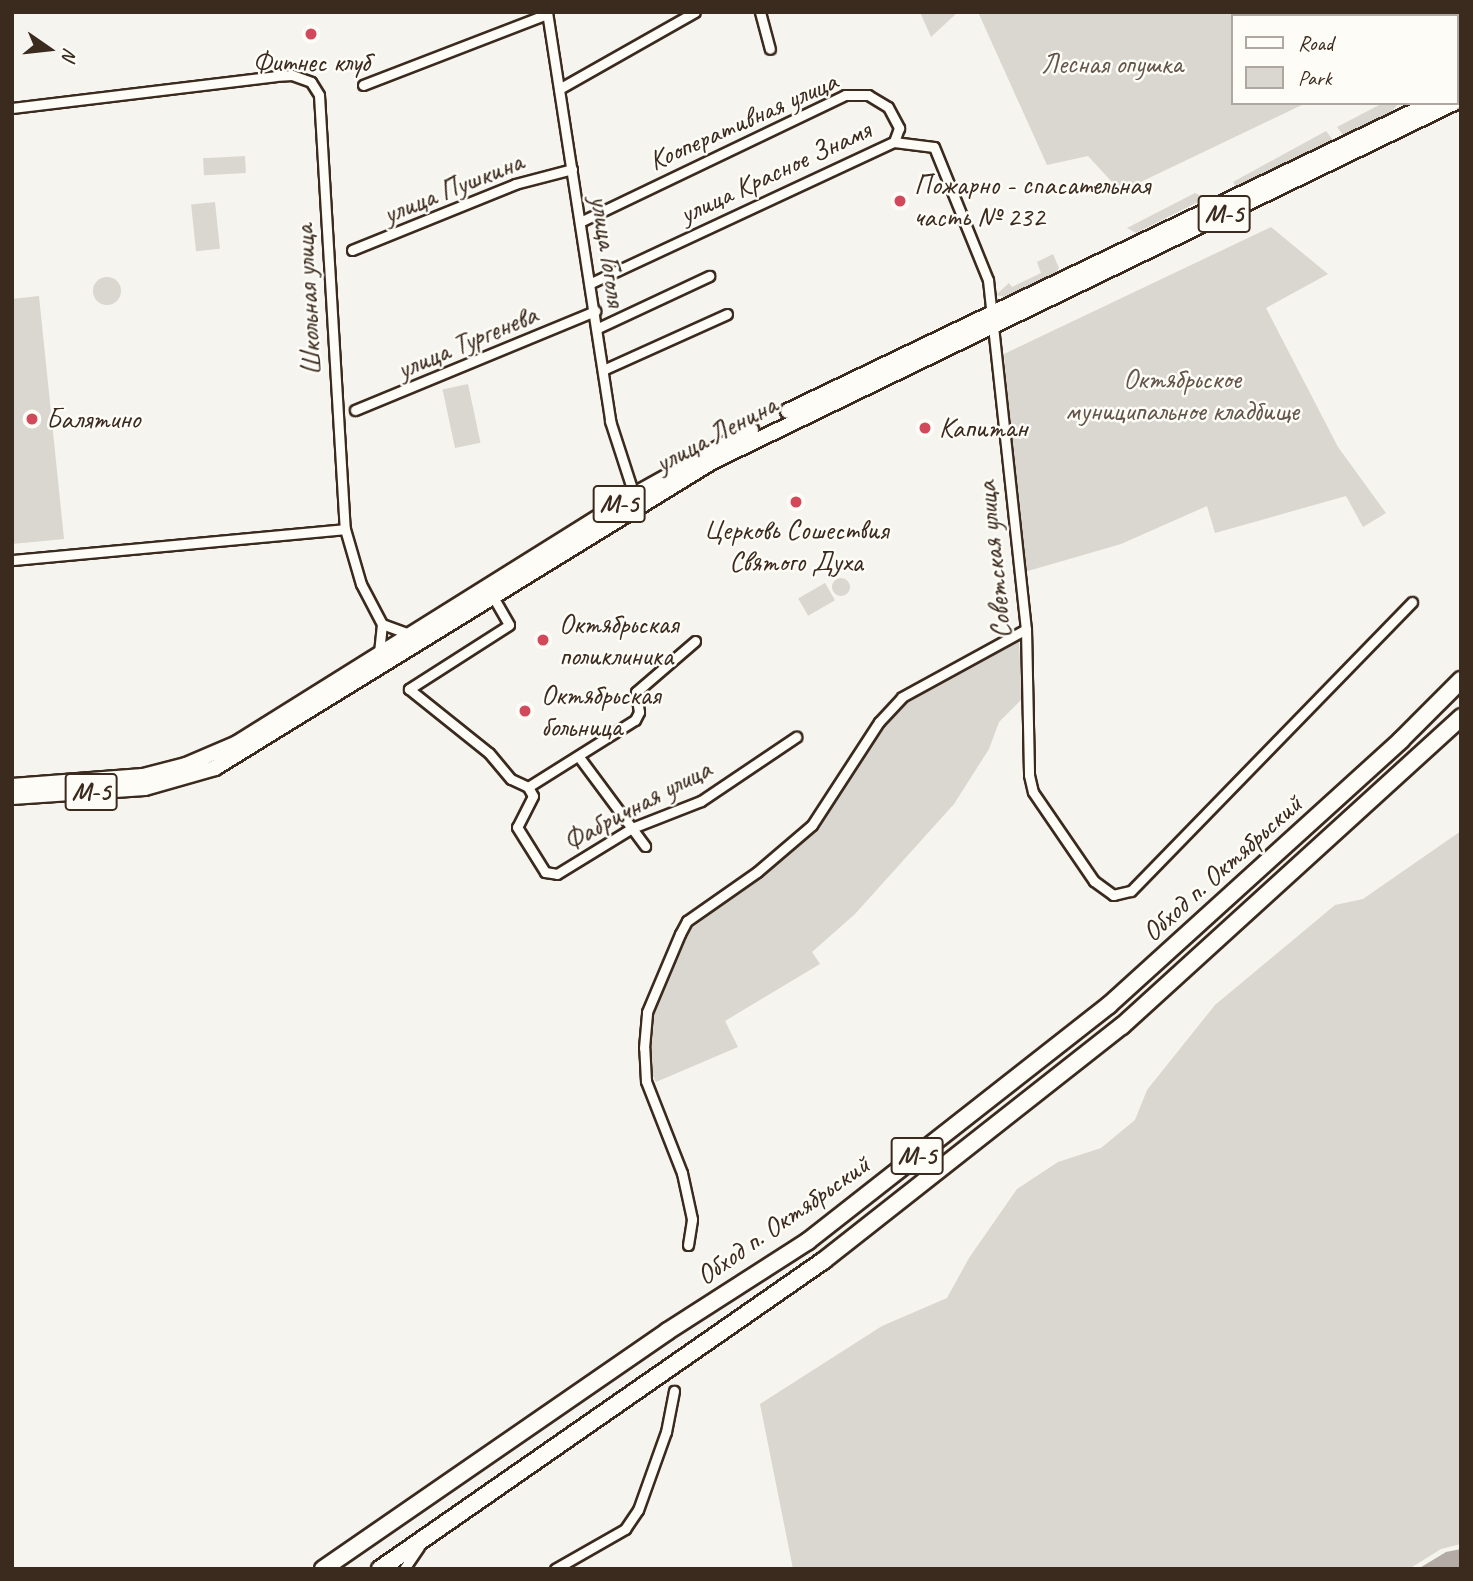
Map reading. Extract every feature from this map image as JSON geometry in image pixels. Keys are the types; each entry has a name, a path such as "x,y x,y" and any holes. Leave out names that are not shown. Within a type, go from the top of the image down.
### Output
{"highway":[{"name":"Обход п. Октябрьский","path":"323,1569 668,1331 808,1241 1109,1005 1401,740 1461,680"},
{"name":"Обход п. Октябрьский","path":"380,1569 823,1261 1122,1026 1461,717"}],"main road":[{"name":"улица Ленина","path":"12,786 135,777 186,765 237,743 634,495 770,420 1451,105"},
{"name":"улица Ленина","path":"12,797 145,788 215,768 712,461 1408,108"}],"street":[{"path":"559,89 695,12"},
{"path":"760,12 770,49"},
{"path":"363,85 547,13"},
{"name":"улица Гоголя","path":"547,13 616,449 634,495"},
{"name":"Школьная улица","path":"12,108 275,76 301,77 312,82 319,95 345,528 361,584 382,624"},
{"name":"Кооперативная улица","path":"580,222 845,95 868,95 888,107 899,128 894,142"},
{"name":"улица Красное Знамя","path":"591,283 894,142 934,147 982,259 992,319"},
{"name":"улица Пушкина","path":"352,250 515,184 572,169"},
{"path":"597,328 709,276"},
{"name":"улица Тургенева","path":"355,410 595,312"},
{"path":"603,370 727,314"},
{"name":"Советская улица","path":"992,319 1026,629 1029,775 1033,792 1094,881 1112,895 1125,895 1412,601"},
{"path":"12,559 345,528"},
{"path":"492,595 509,625 409,689 489,753 511,779 528,787 635,720 639,712 636,692 695,641"},
{"path":"378,654 384,638 382,624 409,634"},
{"path":"688,1245 692,1219 682,1173 646,1081 644,1048 647,1012 687,921 757,872 812,825 879,722 902,697 1026,629"},
{"name":"Фабричная улица","path":"528,787 533,796 517,827 550,875 632,828 701,801 796,737"},
{"path":"579,757 645,846"},
{"path":"555,1569 625,1529 638,1510 666,1432 674,1391"},
{"path":"404,1569 427,1535"}],"green space":[{"path":"920,12 958,12 931,37"},
{"name":"Лесная опушка","path":"978,12 1367,12 1232,14 1232,105 1302,105 1126,189 1112,182 1088,156 1047,165"},
{"path":"1379,105 1397,105 1391,112 1343,135 1337,127"},
{"path":"1326,131 1333,140 1236,187 1233,182"},
{"path":"245,156 246,173 204,175 203,158"},
{"path":"1195,193 1206,198 1136,233 1127,228"},
{"path":"215,202 220,249 196,251 191,205"},
{"name":"Октябрьское муниципальное кладбище","path":"1271,227 1328,274 1266,308 1338,447 1386,513 1363,527 1346,496 1215,533 1207,506 1121,544 1021,573 1004,354"},
{"path":"1053,254 1059,268 1053,277 1009,298 996,295 1009,283 1012,287 1041,273 1037,262"},
{"path":"107,277 117,281 121,291 117,301 107,305 97,301 93,291 97,281"},
{"name":"Балятино","path":"39,296 64,539 12,544 12,299"},
{"path":"468,384 480,443 455,448 443,389"},
{"path":"837,578 845,578 850,587 848,594 837,596 832,591 832,583"},
{"path":"825,583 835,600 808,616 798,598"},
{"path":"1019,642 1022,699 999,722 989,749 954,804 855,914 812,952 820,964 725,1021 738,1047 656,1082 647,1065 656,994 687,932 812,835 863,747 905,697"},
{"path":"1461,831 1461,1544 1441,1549 1409,1569 793,1569 760,1404 882,1326 947,1298 969,1258 1017,1189 1058,1162 1101,1148 1135,1120 1147,1090 1215,1005 1335,905 1363,899"}],"shaded area":[{"path":"1461,1549 1461,1569 1418,1569 1446,1552"}],"place":[{"name":"Фитнес клуб","path":"311,34"},
{"name":"Пожарно - спасательная часть № 232","path":"900,201"},
{"name":"Балятино","path":"32,419"},
{"name":"Капитан","path":"925,428"},
{"name":"Церковь Сошествия Святого Духа","path":"796,502"},
{"name":"Октябрьская поликлиника","path":"543,640"},
{"name":"Октябрьская больница","path":"525,711"}]}
